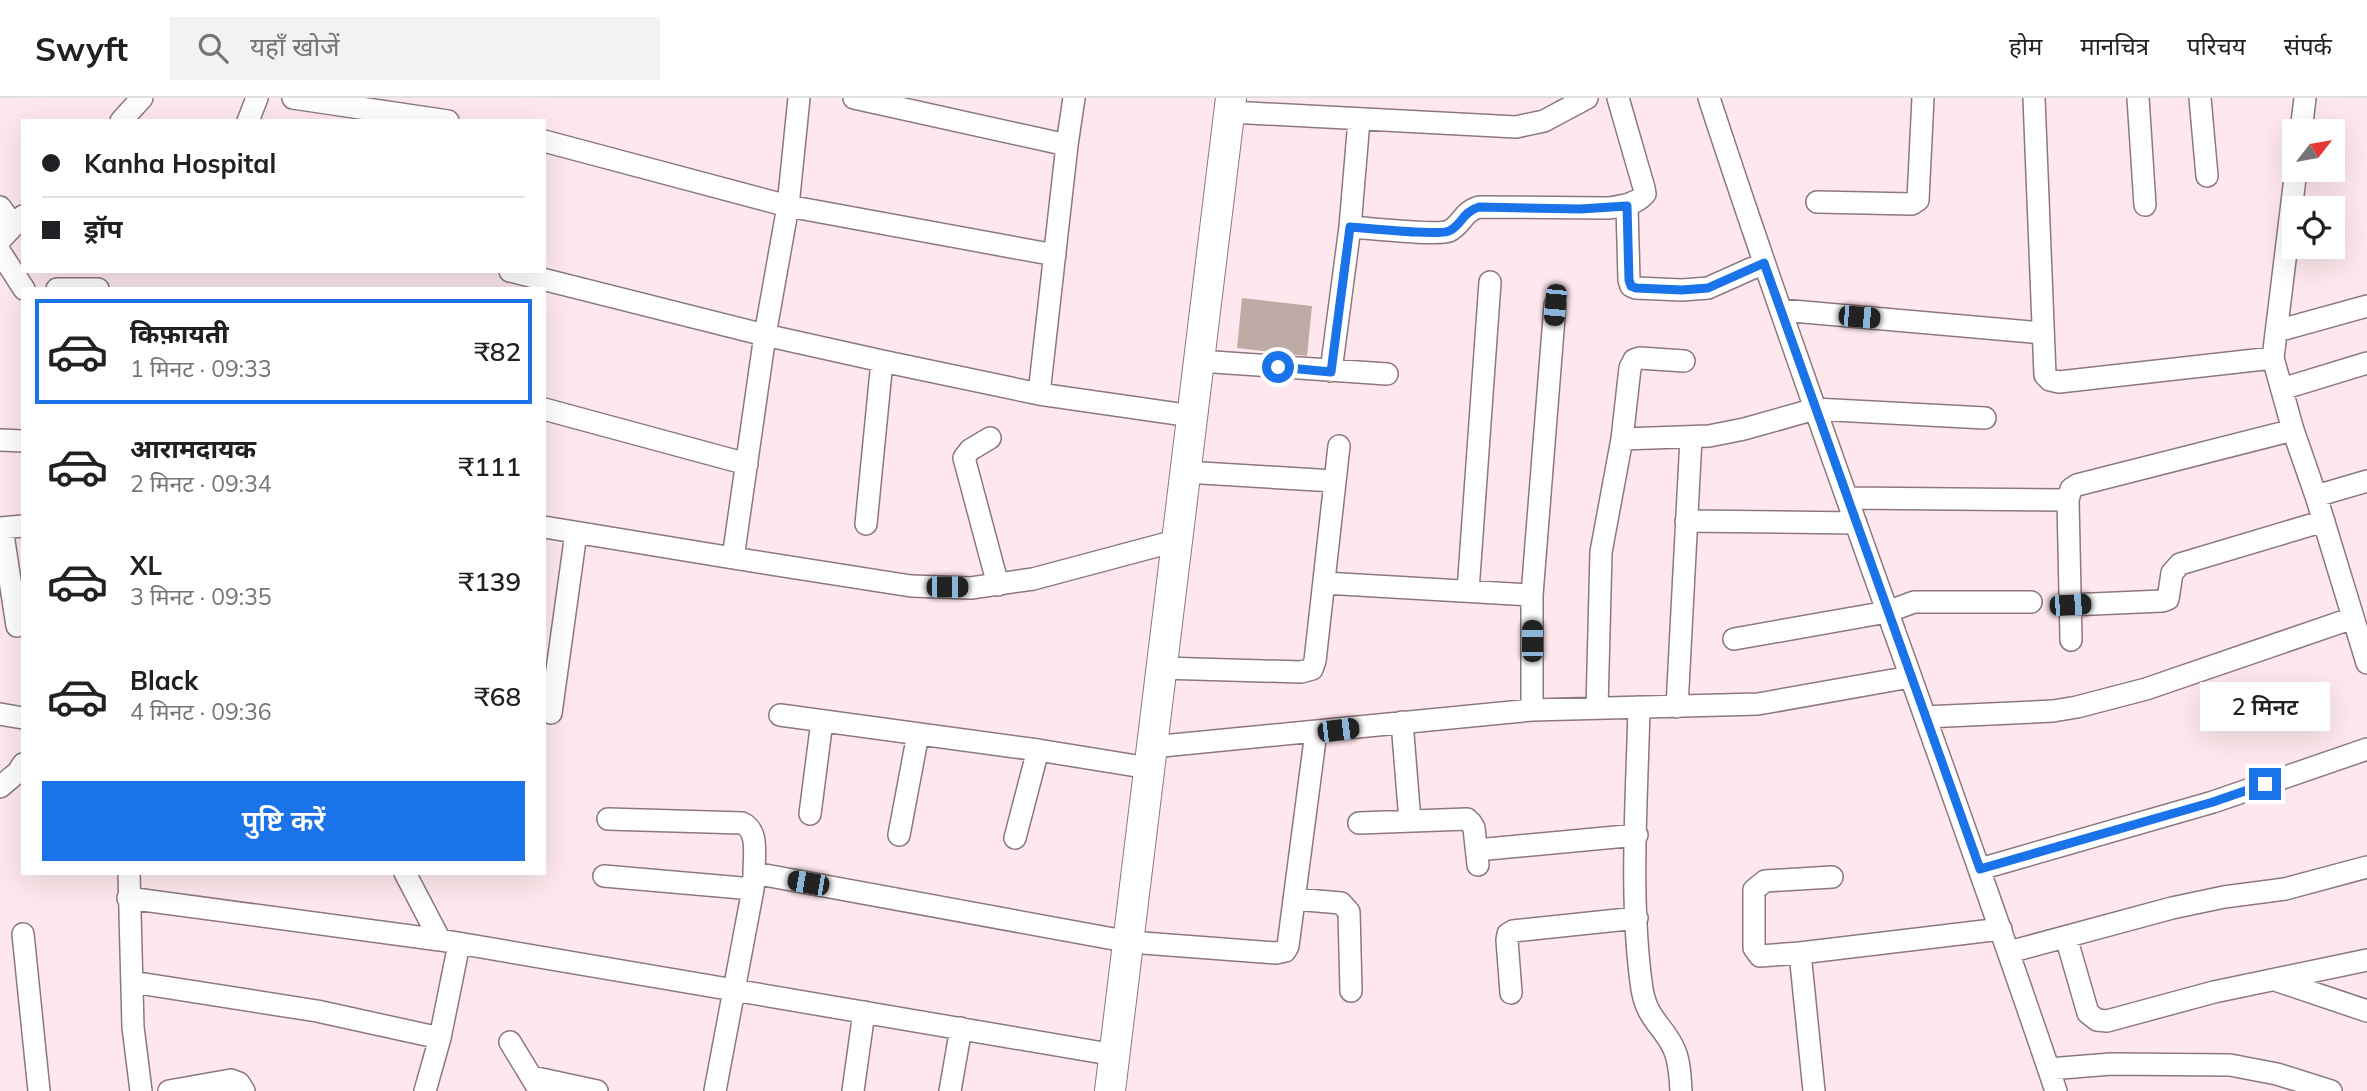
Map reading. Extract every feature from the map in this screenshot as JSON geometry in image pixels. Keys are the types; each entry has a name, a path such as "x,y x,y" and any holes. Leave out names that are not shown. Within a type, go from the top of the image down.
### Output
{"main road":[{"path":"1110,1091 1231,105"}],"street":[{"path":"123,119 142,98"},
{"path":"249,119 257,98"},
{"path":"293,98 435,119"},
{"path":"733,558 765,335 788,206 799,98"},
{"path":"855,98 1067,145"},
{"path":"1039,394 1074,98"},
{"path":"1231,105 1359,120 1516,127 1544,121 1587,98"},
{"path":"1350,227 1442,232 1456,226 1465,214 1479,207 1580,209 1627,206 1640,200 1644,188 1618,98"},
{"path":"1709,98 1815,409 1980,869 2056,1091"},
{"path":"1816,202 1912,204 1918,200 1923,98"},
{"path":"2034,98 2045,375 2050,380 2059,382 2273,358"},
{"path":"2138,98 2145,205"},
{"path":"2200,98 2207,176"},
{"path":"2302,119 2305,98"},
{"path":"1331,372 1350,227 1359,120"},
{"path":"546,142 788,206 1055,256"},
{"path":"2295,182 2273,358 2293,430 2356,607 2367,663"},
{"path":"1627,206 1631,286 1682,290 1708,288 1764,263"},
{"path":"0,207 12,227"},
{"path":"0,252 23,287"},
{"path":"518,273 765,335 882,361 1039,394 1192,416"},
{"path":"1468,591 1490,282"},
{"path":"1532,710 1532,594 1555,305"},
{"path":"2277,331 2367,306"},
{"path":"1781,310 2042,333"},
{"path":"1597,708 1601,552 1622,439 1631,363 1640,358 1685,361"},
{"path":"866,524 882,361"},
{"path":"1199,361 1331,372 1387,373"},
{"path":"2282,390 2367,363"},
{"path":"1622,439 1690,438 1745,429 1815,409 1985,418"},
{"path":"546,411 747,464"},
{"path":"2071,640 2068,500 2071,489 2077,485 2293,430"},
{"path":"990,438 970,450 964,458 999,585"},
{"path":"1677,708 1690,438"},
{"path":"0,440 21,441"},
{"path":"1161,668 1301,672 1312,669 1339,446"},
{"path":"1185,472 1334,481"},
{"path":"2316,496 2367,481"},
{"path":"1847,498 2068,500"},
{"path":"1686,521 1856,523"},
{"path":"2070,605 2162,601 2168,598 2172,573 2180,564 2324,521"},
{"path":"546,527 911,586 999,585 1033,579 1179,540"},
{"path":"8,528 13,626"},
{"path":"551,713 576,533"},
{"path":"1324,583 1532,594"},
{"path":"1734,639 1887,612 1914,602 2031,602"},
{"path":"1925,717 2077,707 2146,689 2356,607"},
{"path":"780,715 1038,750 1150,758 1316,732 1532,710 1728,707 1783,702 1910,677"},
{"path":"1639,707 1637,918 1643,993 1654,1022 1674,1049 1679,1062 1681,1091"},
{"path":"0,714 21,718"},
{"path":"810,814 822,721"},
{"path":"1402,722 1410,821"},
{"path":"604,876 754,881 1130,942 1276,953 1285,951 1288,946 1316,732"},
{"path":"900,835 918,734"},
{"path":"1980,869 2213,802 2367,749"},
{"path":"1016,838 1038,750"},
{"path":"0,787 21,767"},
{"path":"608,819 742,823 749,826 753,832 754,881 715,1091"},
{"path":"1359,823 1467,819 1474,828 1477,858 1637,835"},
{"path":"2009,952 2172,908 2224,897 2285,889 2367,867"},
{"path":"129,875 133,1027 141,1091"},
{"path":"406,875 449,942 440,1038 425,1091"},
{"path":"1832,877 1765,881 1754,890 1756,952 1760,956 2001,929"},
{"path":"128,898 449,942 1115,1055"},
{"path":"1294,899 1341,903 1349,912 1351,991"},
{"path":"1511,993 1507,940 1508,934 1513,931 1637,918"},
{"path":"23,934 39,1091"},
{"path":"2066,937 2088,1013 2097,1020 2107,1021 2214,992 2367,960"},
{"path":"1800,953 1814,1091"},
{"path":"2273,979 2367,1011"},
{"path":"132,982 317,1011 440,1038"},
{"path":"853,1091 863,1012"},
{"path":"950,1091 961,1028"},
{"path":"510,1042 536,1084 597,1091"},
{"path":"2049,1069 2112,1064 2230,1065 2277,1074 2330,1091"},
{"path":"169,1091 231,1080 239,1083 244,1091"}],"building":[{"path":"1242,298 1312,306 1307,356 1237,348"}],"route":[{"path":"1278,367 1331,372 1350,227 1442,232 1449,231 1471,209 1479,207 1580,209 1627,206 1631,286 1682,290 1708,288 1764,263 1980,869 2213,802 2265,784"}]}
